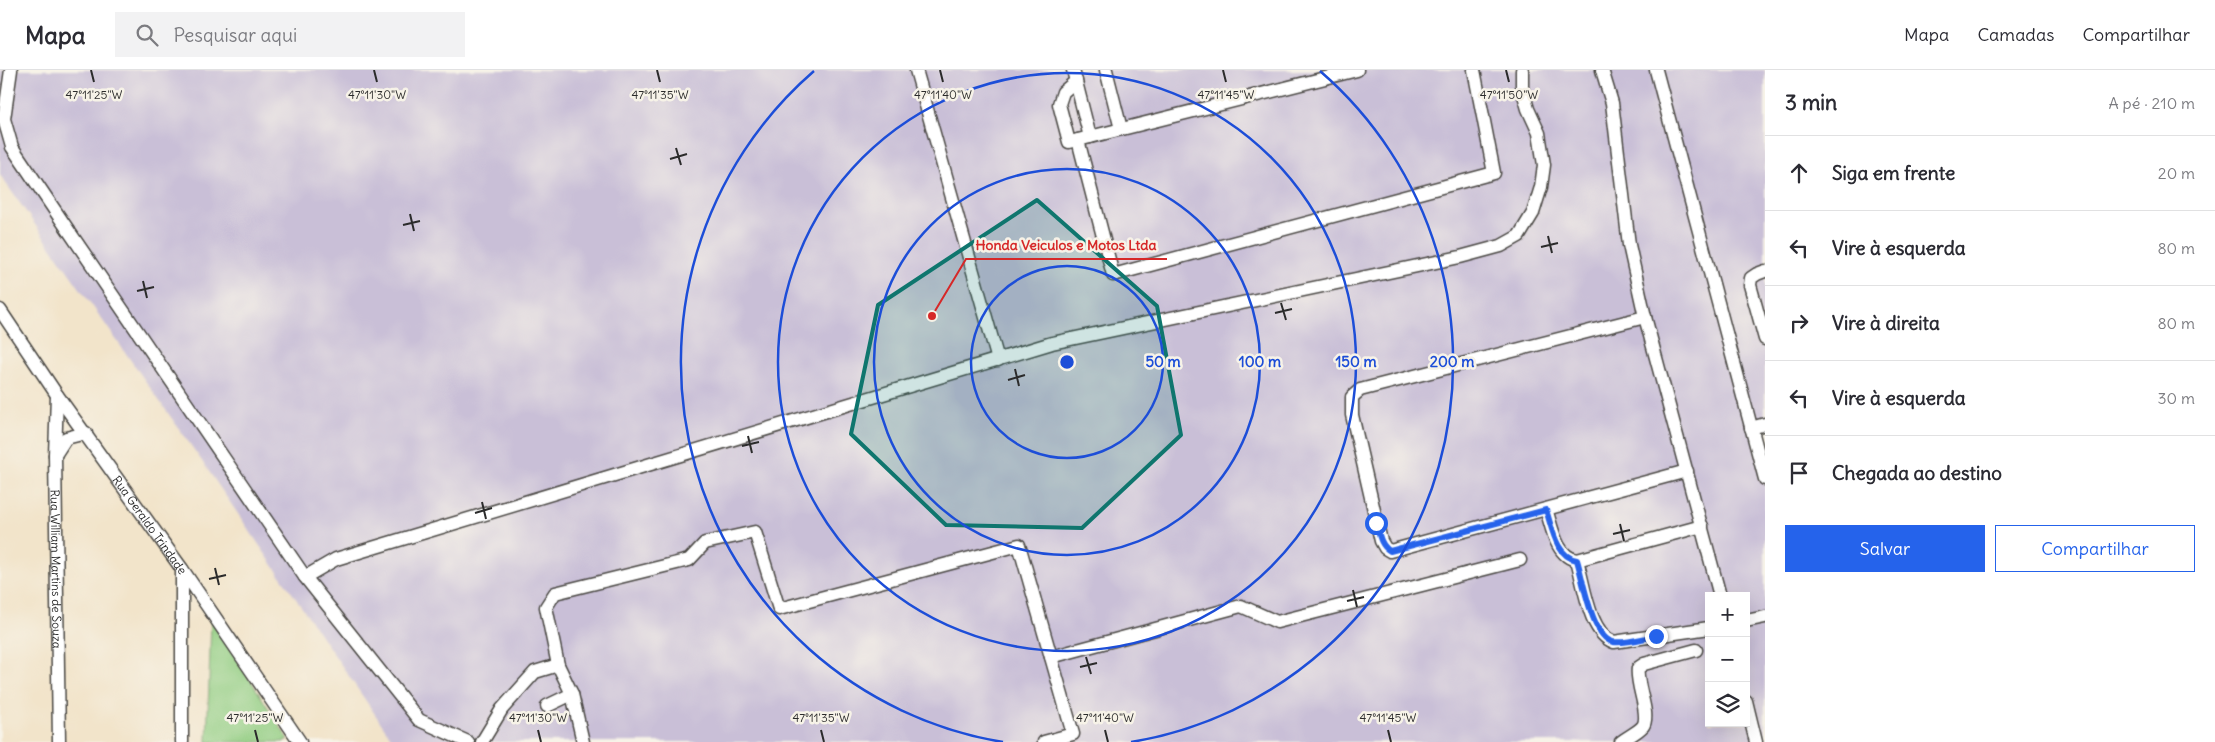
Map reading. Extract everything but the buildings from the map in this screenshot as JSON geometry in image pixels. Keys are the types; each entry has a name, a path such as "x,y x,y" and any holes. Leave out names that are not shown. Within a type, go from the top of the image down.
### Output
{"street":[{"path":"11,70 4,119 12,147 306,577 419,720 468,742"},
{"path":"916,70 998,360"},
{"path":"1106,70 1121,129"},
{"path":"1074,76 1063,92 1058,104 1069,142 1357,70"},
{"path":"1074,76 1084,139 1113,275 1494,173 1474,70"},
{"path":"306,577 336,559 1052,343 1460,257 1501,246 1519,236 1533,213 1541,187 1544,165 1539,133 1528,109 1522,88 1522,70"},
{"path":"1602,70 1612,103 1629,245 1645,317 1719,592"},
{"path":"1656,70 1765,479"},
{"path":"1765,271 1751,278 1750,285 1765,339"},
{"name":"Rua Geraldo Trindade","path":"0,310 57,395 182,569 297,741"},
{"path":"1645,317 1360,390 1352,397 1352,415 1380,541 1390,551 1687,471"},
{"name":"Rua William Martins de Souza","path":"57,395 55,455 59,742"},
{"path":"1751,428 1765,424"},
{"path":"55,455 66,438 86,433"},
{"path":"1546,510 1561,551 1569,559 1577,560 1702,526"},
{"path":"583,742 572,694 558,665 546,607 555,592 689,560 705,543 755,532 779,610 1019,545 1076,738 1044,742"},
{"path":"1051,657 1241,606 1277,622 1520,560"},
{"path":"1577,560 1596,626 1606,639 1614,642 1705,629"},
{"path":"182,569 182,742"},
{"path":"1750,620 1765,617"},
{"path":"1620,742 1642,726 1646,718 1636,678 1638,668 1644,664 1696,650"},
{"path":"482,742 502,709 535,672 558,665"},
{"path":"547,706 572,694"},
{"path":"1750,717 1756,742"}],"highlighted area":[{"path":"1037,200 1157,306 1181,435 1082,528 946,525 851,434 878,305"}],"shaded area":[{"path":"0,70 1765,70 1765,742 394,742 199,457 0,175"}],"green space":[{"path":"211,618 288,739 283,742 207,742"}],"place":[{"name":"Honda Veiculos e Motos Ltda","path":"932,316"}],"route":[{"path":"1376,523 1380,541 1390,551 1546,510 1561,551 1569,559 1577,560 1596,626 1606,639 1614,642 1656,636"}]}
